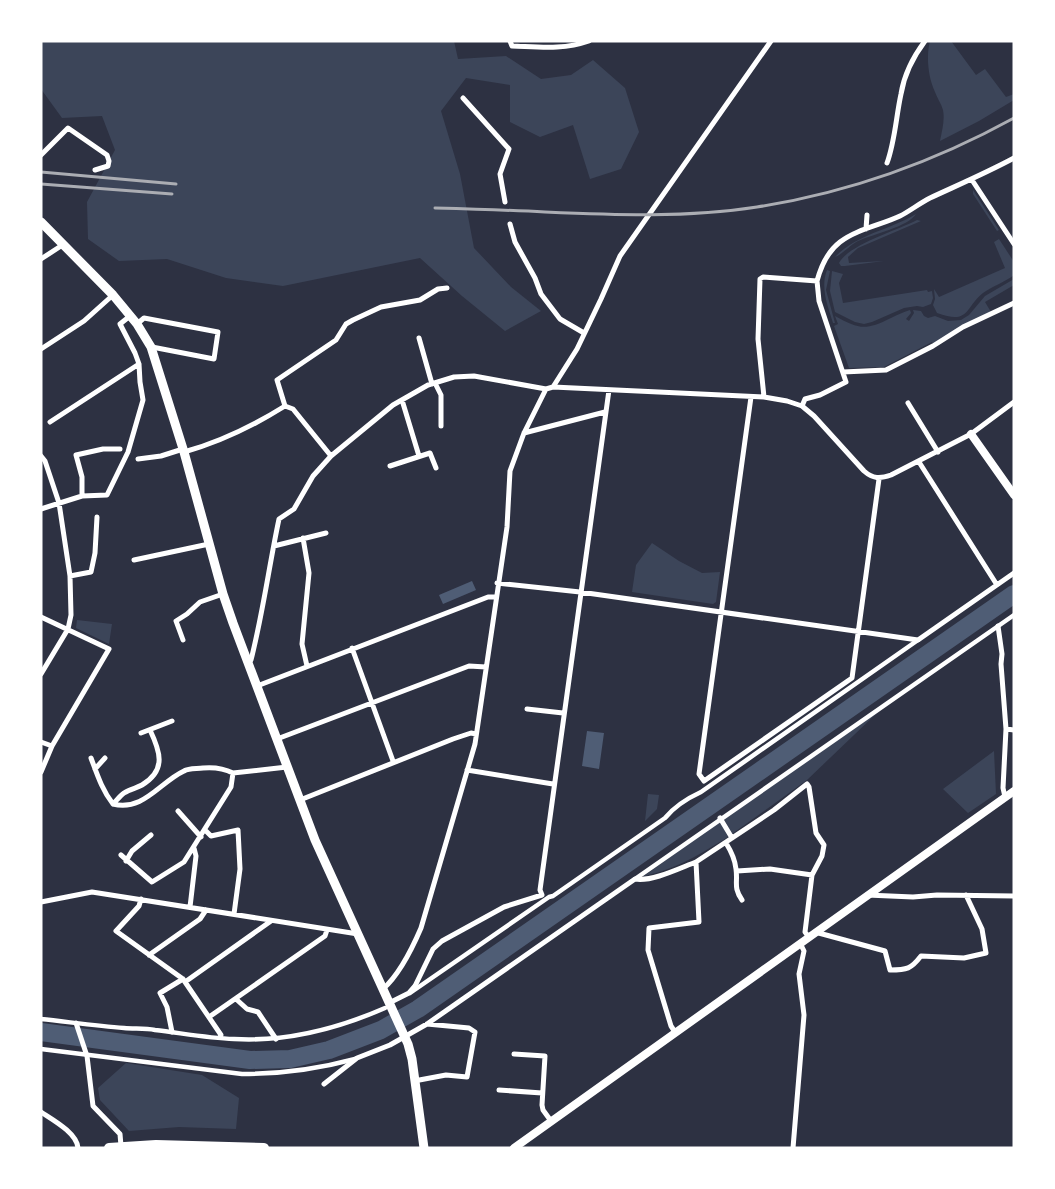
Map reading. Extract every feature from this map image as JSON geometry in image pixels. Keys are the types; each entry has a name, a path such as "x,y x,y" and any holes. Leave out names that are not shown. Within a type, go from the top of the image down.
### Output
{"main road":[{"path":"41,222 113,294 137,324 152,347 184,451 223,594 248,663 315,840 383,989 388,1006 404,1035 412,1059 424,1148"},
{"path":"109,1148 122,1146 264,1148"}],"street":[{"path":"510,41 512,46 561,48 589,41"},
{"path":"558,41 561,48"},
{"path":"553,387 576,349 620,256 771,41"},
{"path":"887,163 892,151 901,93 910,66 925,41"},
{"path":"463,98 509,149 500,174 505,202"},
{"path":"41,155 68,128 107,155 108,166 95,170"},
{"path":"802,406 805,399 820,395 846,382 819,301 817,281 821,266 830,252 840,242 866,228 900,216 929,199 972,180 1014,158"},
{"path":"972,180 1014,244"},
{"path":"866,228 867,215"},
{"path":"510,224 515,242 535,278 541,294 560,319 584,333"},
{"path":"41,259 64,244"},
{"path":"764,397 758,339 760,279 763,277 817,281"},
{"path":"285,406 277,380 336,340 346,324 381,307 420,300 438,289 447,288"},
{"path":"41,349 84,321 113,294"},
{"path":"843,372 886,370 933,346 964,327 1014,303"},
{"path":"41,510 82,496 107,495 127,459 143,400 139,364 120,324 130,316"},
{"path":"137,324 144,318 218,332 214,360 152,347"},
{"path":"419,338 434,383 441,395 440,426"},
{"path":"50,422 139,364"},
{"path":"248,663 251,660 259,627 280,519 294,509 313,476 331,456 393,404 434,383 454,377 474,376 546,389 553,387 764,397 787,400 802,406 814,416 864,471 870,476 879,478 891,475 919,462 971,434 1014,402"},
{"path":"383,989 391,982 413,946 421,928 475,744 497,583 507,527 510,471 524,433 546,389"},
{"path":"543,898 540,890 553,784 609,390"},
{"path":"751,397 699,774 704,781 852,678 879,478"},
{"path":"402,400 419,456"},
{"path":"908,403 938,452"},
{"path":"138,459 161,456 214,444 261,421 285,406"},
{"path":"285,406 293,409 331,456"},
{"path":"524,433 605,412"},
{"path":"971,434 1014,495"},
{"path":"82,496 82,477 76,455 103,448 120,449"},
{"path":"390,466 430,453 436,468"},
{"path":"41,456 45,461 59,503 70,576 71,615 68,629 41,674"},
{"path":"919,462 997,585"},
{"path":"70,576 91,572 95,554 97,517"},
{"path":"274,546 326,533"},
{"path":"304,538 309,573 302,644 307,666"},
{"path":"134,560 209,544"},
{"path":"409,994 415,986 433,949 442,941 504,907 553,896 665,818 668,813 701,792 1014,573"},
{"path":"497,583 580,592 918,640"},
{"path":"183,640 176,621 200,602 223,594"},
{"path":"257,686 488,597 496,597"},
{"path":"41,1049 250,1074 304,1070 357,1058 390,1045 404,1035 426,1024 1014,615"},
{"path":"41,617 109,649 52,746 41,772"},
{"path":"998,626 1002,654 1001,664 1006,729 1003,788 1005,797"},
{"path":"352,648 393,761"},
{"path":"277,739 469,666 486,667"},
{"path":"527,709 563,712"},
{"path":"141,733 172,721"},
{"path":"1006,729 1014,730"},
{"path":"113,804 124,793 144,784 155,772 160,760 158,747 150,730"},
{"path":"300,800 393,761 471,733 476,734"},
{"path":"41,742 52,746"},
{"path":"91,758 106,796 113,804 129,806 139,802 185,770 210,768 225,769 233,773 287,767"},
{"path":"95,770 105,758"},
{"path":"467,770 553,784"},
{"path":"121,855 152,882 184,862 232,786 233,773"},
{"path":"635,879 640,880 662,875 696,862 774,810 806,784 809,787 816,833 824,845 822,856 812,875 805,932 885,951 890,970 913,967 922,956 964,958 986,953 982,929 966,895"},
{"path":"514,1148 811,934 1014,791"},
{"path":"178,811 201,837"},
{"path":"720,818 732,838"},
{"path":"205,830 210,836 238,830 240,868 234,914"},
{"path":"126,860 132,851 151,835"},
{"path":"726,843 734,857 737,871 736,892 742,900"},
{"path":"190,907 196,856 194,848"},
{"path":"675,1032 671,1026 648,950 649,928 699,922 696,862"},
{"path":"737,871 770,870 812,875"},
{"path":"41,902 92,892 358,934"},
{"path":"867,895 913,898 966,895 1014,896"},
{"path":"41,1019 232,1039 276,1039 317,1032 350,1022 388,1006 409,994 543,898"},
{"path":"141,899 138,906 116,932 184,981 210,1017 221,1035 220,1037"},
{"path":"149,955 200,919 206,910"},
{"path":"172,1032 167,1007 160,993 184,981 271,921"},
{"path":"210,1017 326,936 327,930"},
{"path":"793,1148 804,1015 799,974 804,951 800,943"},
{"path":"236,999 247,1009 258,1012 276,1039"},
{"path":"76,1023 87,1056 93,1106 120,1134 122,1146"},
{"path":"414,1081 446,1075 467,1077 475,1032 469,1028 426,1024"},
{"path":"514,1054 545,1056 542,1093 543,1110 551,1121"},
{"path":"324,1084 357,1058"},
{"path":"498,1090 542,1093"},
{"path":"41,1112 69,1133 78,1143 78,1148"}],"shaded area":[{"path":"41,41 454,41 458,59 506,56 541,79 571,75 593,60 625,88 639,132 621,169 590,179 573,125 540,137 510,122 510,85 466,78 441,111 460,174 474,248 511,287 541,311 505,331 420,258 283,286 226,278 167,259 119,261 88,239 87,202 115,150 102,116 62,118 41,89"},
{"path":"930,41 951,41 976,75 985,69 1006,97 1014,94 1014,100 940,141 944,114 929,73 928,53"},
{"path":"973,190 999,230 997,231 973,194"},
{"path":"916,214 906,223 858,241 835,257 853,243"},
{"path":"917,220 921,221 858,248 848,257 849,263 884,261 845,266 841,266 839,263 852,250 874,238"},
{"path":"999,239 1014,262 1014,275 979,296 962,315 956,317 937,313 933,305 935,299 934,289 939,297 1005,268 994,242"},
{"path":"827,270 830,271 826,290 835,323 833,323 826,297 824,283"},
{"path":"832,271 843,274 839,283 843,303 927,290 928,292 932,291 933,298 931,304 923,307 904,308 864,324 855,322 835,312 830,291"},
{"path":"1014,279 1014,285 985,302 991,312 933,344 932,342 884,367 849,368 834,326 838,324 835,316 850,324 862,327 875,325 910,310 911,313 906,319 909,321 914,313 913,310 921,311 928,318 935,316 948,321 961,320 969,315 985,296"},
{"path":"652,543 679,561 702,573 720,572 716,602 713,604 632,592 636,565"},
{"path":"472,581 476,590 443,604 439,595"},
{"path":"77,620 112,624 109,644 76,628"},
{"path":"878,712 807,780 732,834 724,819"},
{"path":"587,731 604,733 599,769 582,766"},
{"path":"994,751 996,794 968,813 943,789"},
{"path":"648,794 659,795 657,809 645,821"},
{"path":"720,821 728,837 678,865 644,876"},
{"path":"126,1063 202,1075 239,1098 236,1129 179,1127 129,1131 100,1100 98,1088"}],"waterway":[{"path":"41,1032 250,1060 290,1059 329,1050 381,1030 418,1009 1014,594"}],"railway":[{"path":"435,208 651,215 704,213 757,207 824,193 889,174 953,148 1014,118"},
{"path":"41,172 176,184"},
{"path":"41,184 172,194"}]}
